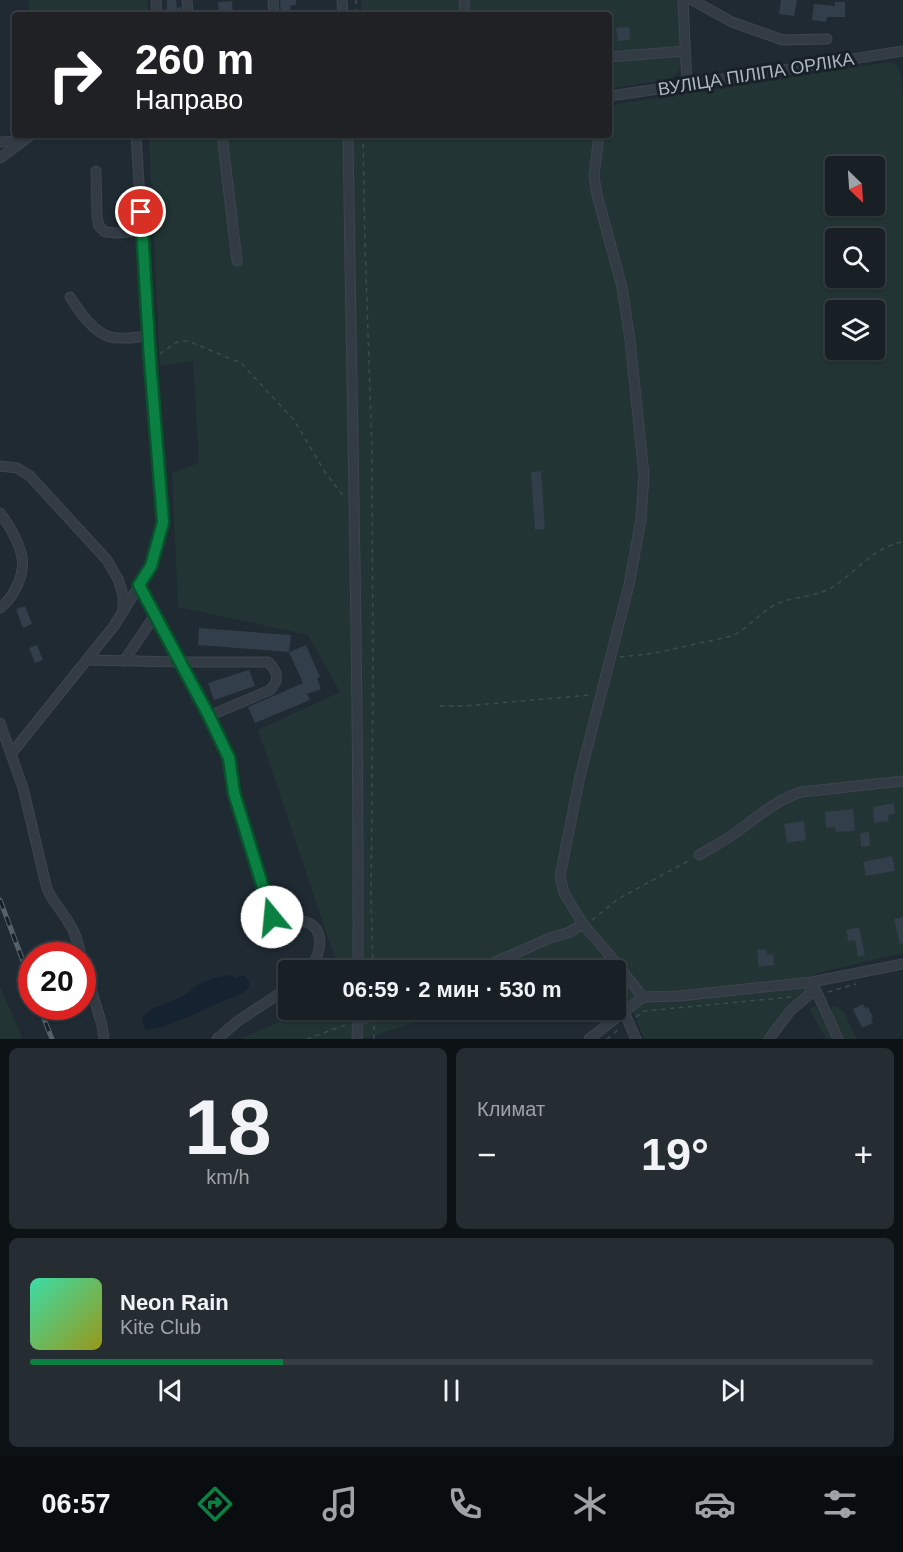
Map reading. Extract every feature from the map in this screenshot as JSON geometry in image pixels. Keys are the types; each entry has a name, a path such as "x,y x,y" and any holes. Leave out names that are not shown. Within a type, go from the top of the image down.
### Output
{"street":[{"path":"683,0 687,85"},
{"path":"693,0 732,22 783,40 827,39"},
{"path":"612,57 685,51"},
{"name":"ВУЛІЦА ПІЛІПА ОРЛІКА","path":"612,96 903,51"},
{"path":"0,158 26,138"},
{"path":"11,754 114,626 151,566 163,522 148,336 136,138"},
{"path":"222,138 237,261"},
{"path":"348,138 355,513 358,960"},
{"path":"599,138 594,178 623,297 630,340 644,475 641,519 629,585 580,776 560,876 564,893 583,924 643,997"},
{"path":"0,142 21,141"},
{"path":"96,171 99,226 105,232 142,231"},
{"path":"70,297 88,322 109,337 148,336"},
{"path":"0,466 17,468 30,476 107,560 121,587 123,612"},
{"path":"0,513 13,533 22,556 22,566 17,588 9,601 0,608"},
{"path":"139,585 229,758 234,793 272,917 275,923 293,920 309,922 317,929 320,940 319,952 315,960"},
{"path":"124,661 155,615"},
{"path":"87,660 268,662 273,668 277,676 276,684 270,690 209,716"},
{"path":"0,723 23,788 47,890 69,921 77,942"},
{"path":"699,855 727,839 779,802 801,792 903,781"},
{"path":"500,960 550,938 570,932 583,924"},
{"path":"626,1010 643,997 680,996 812,982 903,964"},
{"path":"812,982 813,995 837,1039"},
{"path":"217,1039 238,1021 278,995"},
{"path":"769,1039 791,1010 813,995"},
{"path":"96,1005 104,1039"},
{"path":"626,1018 636,1039"},
{"path":"589,1039 614,1020"},
{"path":"357,1039 358,1021"}],"path":[{"path":"363,138 372,451 373,960"},
{"path":"150,360 177,342 188,341 241,363 294,420 325,472 343,496"},
{"path":"610,658 655,653 732,636 743,630 761,614 781,603 814,596 833,587 880,550 891,544 903,542"},
{"path":"440,706 464,706 597,694"},
{"path":"583,924 596,918 618,899 699,855"},
{"path":"607,1039 644,1011 813,995 861,982"},
{"path":"306,1039 358,1021"}],"shaded area":[{"path":"28,0 147,0 148,12 30,12"},
{"path":"361,0 678,0 681,65 677,74 670,79 612,89 612,12 362,12"},
{"path":"889,62 897,66 901,74 903,93 903,953 818,973 795,983 812,982 809,995 769,1039 644,1039 626,993 626,960 336,960 258,730 340,692 308,635 178,607 172,473 199,463 193,361 160,366 150,138 612,138 612,107 618,104"},
{"path":"0,987 20,1033 22,1039 0,1039"},
{"path":"816,1006 832,1039 826,1039 809,1008"},
{"path":"835,1006 846,1014 857,1039 843,1039 831,1014 832,1007"},
{"path":"285,1020 422,1020 367,1038 240,1039"}],"water":[{"path":"231,975 236,978 245,976 249,980 249,988 183,1019 146,1030 142,1017 152,1009 183,996 201,983"}],"building":[{"path":"167,0 176,0 177,8 181,7 181,12 163,12 167,9"},
{"path":"280,0 296,0 296,5 290,6 291,12 281,12"},
{"path":"781,0 797,0 794,16 779,14"},
{"path":"232,1 233,12 219,12 218,2"},
{"path":"835,2 845,2 845,17 827,17 826,22 812,20 814,4 835,6"},
{"path":"629,27 630,40 618,41 616,28"},
{"path":"541,471 545,529 535,530 531,472"},
{"path":"25,606 32,624 23,628 16,609"},
{"path":"199,628 291,635 289,652 198,645"},
{"path":"37,645 43,660 35,663 29,648"},
{"path":"306,645 320,677 317,678 321,689 307,694 310,700 255,723 248,707 303,683 289,652"},
{"path":"249,670 255,686 214,700 208,683"},
{"path":"894,803 895,814 888,815 889,821 874,823 873,807"},
{"path":"853,809 855,831 836,832 835,827 826,828 825,812"},
{"path":"804,821 806,840 787,843 784,824"},
{"path":"869,832 870,846 861,847 860,833"},
{"path":"892,856 895,871 866,876 863,862"},
{"path":"903,917 903,943 900,944 894,919"},
{"path":"859,927 865,955 858,957 855,940 848,941 846,930"},
{"path":"766,949 767,955 773,954 774,965 759,967 757,950"},
{"path":"863,1004 866,1009 868,1007 873,1023 862,1028 853,1009"}],"railway":[{"path":"0,900 18,948"},
{"path":"45,1020 52,1039"}],"route":[{"path":"141,212 163,522 151,566 139,585 229,758 234,793 272,917"}]}
